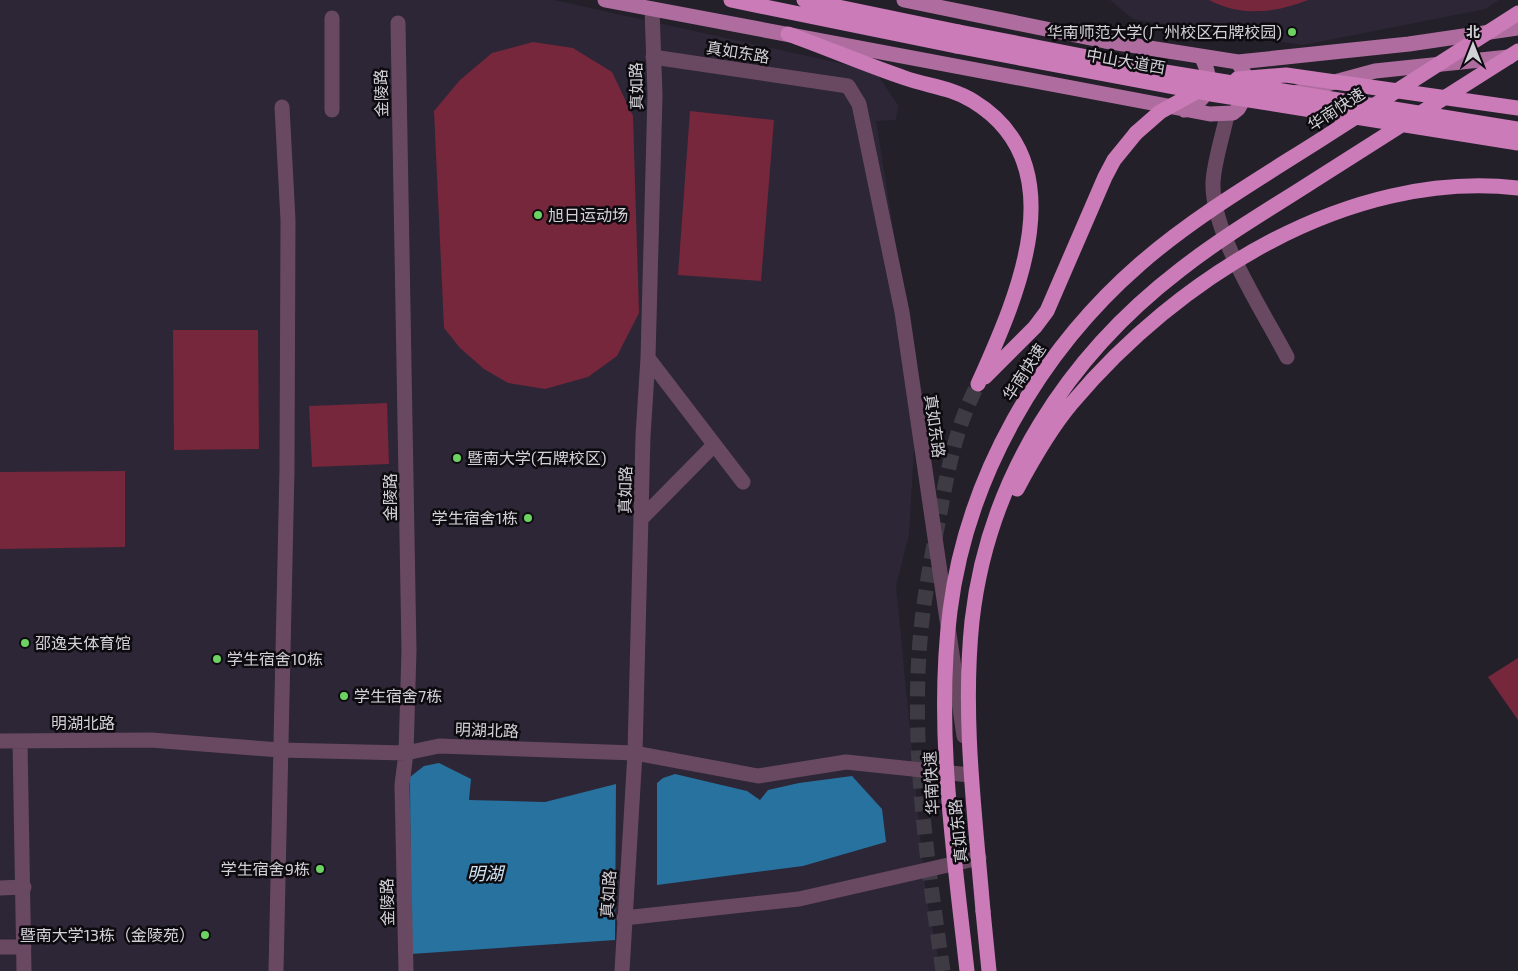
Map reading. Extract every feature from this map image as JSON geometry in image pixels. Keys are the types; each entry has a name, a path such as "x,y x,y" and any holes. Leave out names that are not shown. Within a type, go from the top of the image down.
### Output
{"highway":[{"name":"中山大道西","path":"731,0 957,39 1518,129"},
{"name":"中山大道西","path":"804,0 957,39 1212,94 1518,143"},
{"name":"华南快速","path":"967,971 947,800 947,642 958,564 971,515 997,452 1044,373 1073,333 1106,296 1148,258 1221,203 1518,13"},
{"path":"788,34 906,79 959,94 984,108 1013,139 1026,162 1029,175 1031,216 1020,275 1004,326 978,384 1035,328 1047,311 1099,190 1114,160 1147,123 1175,103 1204,89 1236,79 1286,75 1518,108"},
{"path":"990,971 970,764 968,698 973,620 979,585 994,526 1020,461 1051,406 1094,349 1132,310 1204,252 1518,51"},
{"path":"994,526 1056,425 1094,379 1157,319 1243,257 1280,236 1307,224 1339,212 1394,196 1425,190 1464,187 1518,188"}],"main road":[{"path":"605,0 1184,110 1227,115 1238,109 1245,97 1248,81 1238,62"},
{"path":"904,0 1105,41 1238,62 1409,44 1518,28"},
{"path":"1184,110 1202,100 1209,88 1208,74 1201,56"},
{"path":"1245,97 1301,92 1375,71 1467,63 1518,56"}],"street":[{"name":"真如路","path":"622,971 635,753 643,436 648,358 655,95 652,9"},
{"path":"332,18 332,110"},
{"name":"金陵路","path":"398,23 409,650 406,754 402,784 406,971"},
{"name":"真如东路","path":"653,57 848,86 859,104 902,312 970,775 990,971"},
{"path":"276,971 287,459 288,220 282,107"},
{"path":"1227,115 1213,180 1214,199 1222,229 1287,357"},
{"path":"648,358 743,482"},
{"path":"642,518 714,445"},
{"name":"明湖北路","path":"0,741 151,740 280,750 406,754 440,746 635,753 758,776 846,762 970,775"},
{"path":"20,741 24,971"},
{"path":"624,918 799,899 979,858"},
{"path":"0,888 24,887"},
{"path":"0,947 24,947"}],"shaded area":[{"name":"暨南大学(石牌校区)","path":"0,0 554,0 875,71 898,105 896,120 876,121 918,382 909,534 896,586 926,896 941,971 0,971"},
{"name":"华南师范大学(广州校区石牌校园)","path":"1110,0 1499,0 1485,9 1303,45 1133,19"},
{"path":"1209,0 1308,0 1283,8 1246,11 1233,9"},
{"name":"旭日运动场","path":"533,42 573,48 612,72 633,116 639,313 617,356 588,377 545,389 508,383 484,369 460,348 444,328 434,111 460,80 492,53"},
{"path":"690,111 774,120 761,281 678,275"},
{"path":"173,330 258,330 259,449 174,450"},
{"path":"387,403 389,464 312,467 309,406"},
{"path":"125,471 125,547 0,549 0,472"},
{"path":"1518,658 1518,720 1488,677"}],"water":[{"name":"明湖","path":"439,763 471,779 469,800 545,802 616,784 615,940 411,954 410,777 424,766"},
{"path":"675,774 747,791 760,800 768,790 799,783 852,776 882,809 886,842 803,866 657,885 657,783 663,778"}],"tunnel":[{"path":"943,971 925,837 921,792 917,701 919,657 926,589 949,466 963,417 978,384"}],"place":[{"name":"华南师范大学(广州校区石牌校园)","path":"1292,32"},
{"name":"旭日运动场","path":"538,215"},
{"name":"暨南大学(石牌校区)","path":"457,458"},
{"name":"学生宿舍1栋","path":"528,518"},
{"name":"邵逸夫体育馆","path":"25,643"},
{"name":"学生宿舍10栋","path":"217,659"},
{"name":"学生宿舍7栋","path":"344,696"},
{"name":"学生宿舍9栋","path":"320,869"},
{"name":"暨南大学13栋（金陵苑）","path":"205,935"}]}
